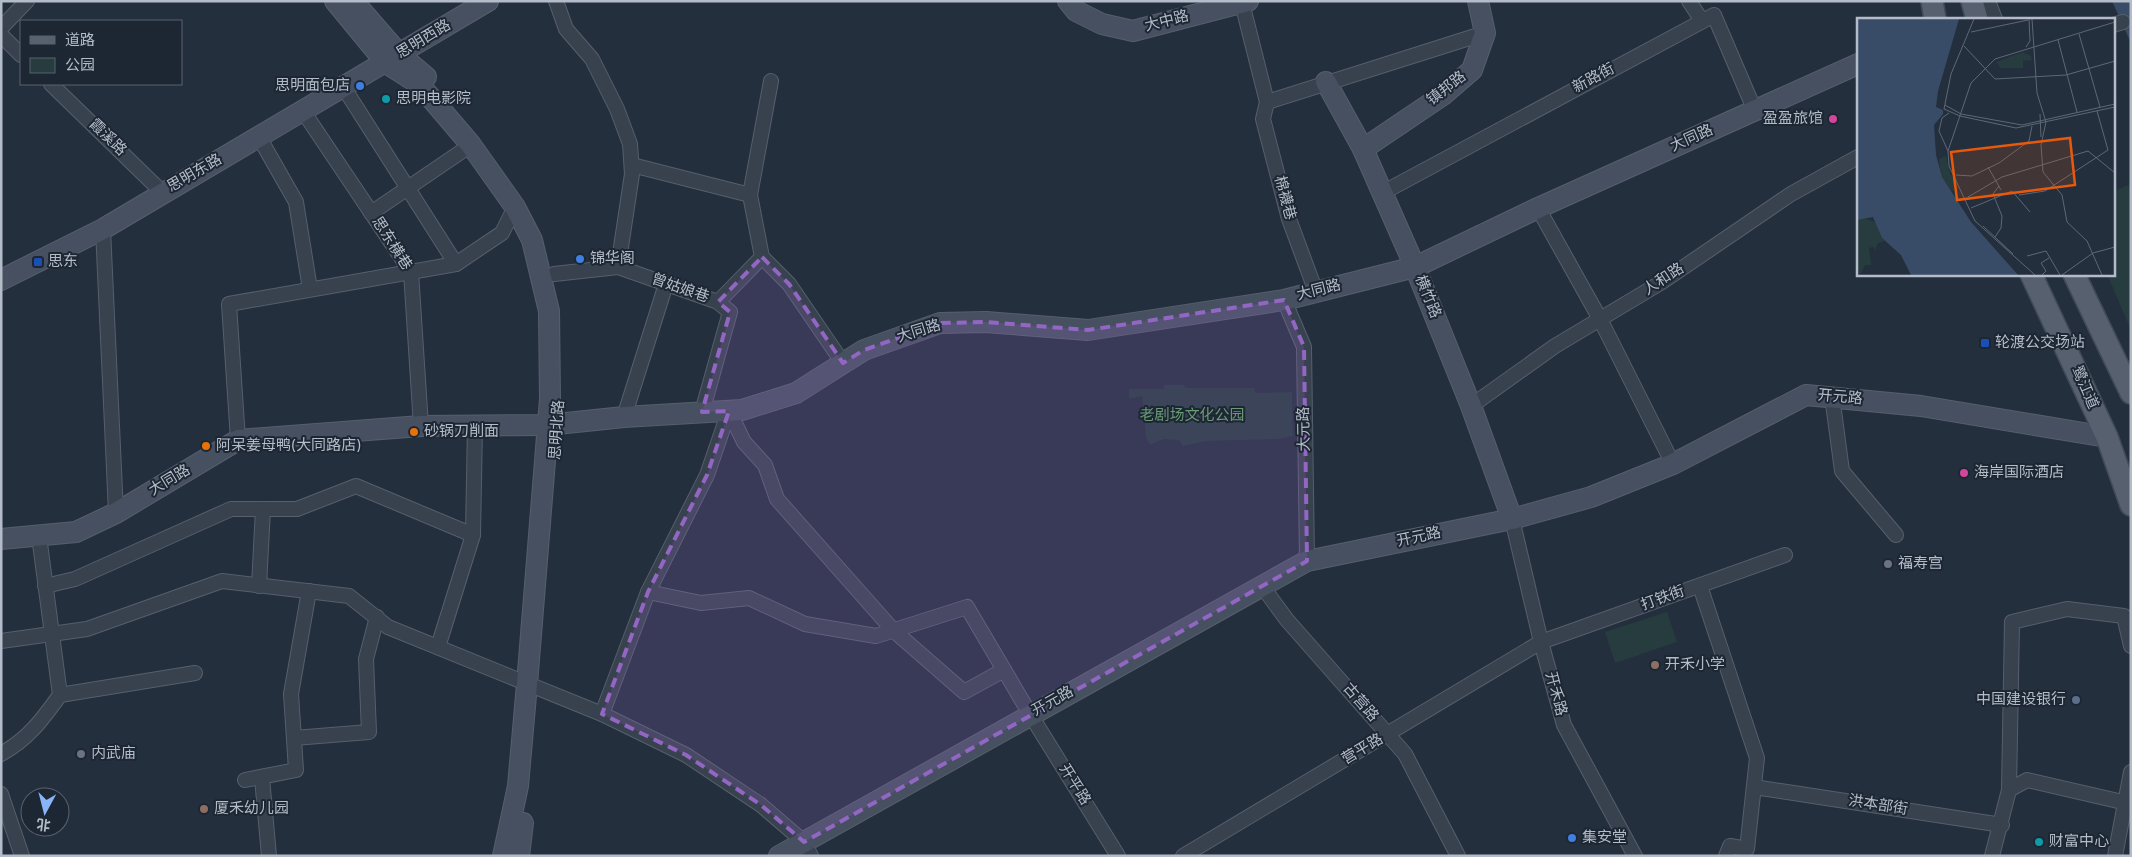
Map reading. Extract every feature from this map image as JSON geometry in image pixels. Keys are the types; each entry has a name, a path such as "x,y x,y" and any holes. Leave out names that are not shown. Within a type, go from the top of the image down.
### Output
{"main road":[{"path":"1932,1 1935,18"},
{"path":"1972,1 1977,18"},
{"name":"鹭江道","path":"2031,275 2106,437 2131,505"},
{"path":"2074,275 2131,393"}],"street":[{"path":"1,28 27,1"},
{"path":"336,1 393,59"},
{"path":"353,1 393,59"},
{"name":"思明西路","path":"393,59 488,1"},
{"path":"556,1 566,29 592,59 617,109 630,144 632,174 618,267"},
{"name":"大中路","path":"1068,1 1076,11 1102,24 1133,31 1245,2"},
{"path":"1245,2 1268,102 1485,33 1478,1"},
{"path":"1689,1 1702,21 1714,15 1755,110"},
{"path":"1988,1 1995,18"},
{"name":"新路街","path":"1382,193 1702,21"},
{"name":"镇邦路","path":"1363,148 1443,95 1472,70 1485,33"},
{"path":"1,35 20,54"},
{"name":"思明东路","path":"1,280 103,229 393,59"},
{"name":"思明北路","path":"393,59 419,84 472,145 515,207 532,240 549,311 550,399 553,424"},
{"name":"思明北路","path":"393,59 435,84 507,175 547,248 558,288 563,336 553,424 519,856"},
{"name":"大同路","path":"1,539 76,532 116,513 238,440 421,426 553,424 624,416 742,410 796,393 864,350 940,323 986,322 1088,330 1284,300 1415,267 1538,208 1857,64"},
{"path":"771,81 750,195 762,257 789,284 844,363"},
{"name":"横竹路","path":"1326,82 1363,148 1415,267 1471,406 1512,519"},
{"name":"霞溪路","path":"52,85 163,193"},
{"path":"344,88 456,264"},
{"name":"棉襪巷","path":"1268,102 1263,119 1289,219 1316,292"},
{"name":"思东横巷","path":"304,111 411,272 421,426"},
{"path":"259,137 296,202 310,289"},
{"path":"371,213 472,145"},
{"name":"人和路","path":"1471,406 1555,346 1662,282 1791,194 1857,158"},
{"path":"632,165 750,195"},
{"path":"238,440 229,304 456,264 502,234 515,207"},
{"path":"1538,208 1600,319 1674,464"},
{"path":"103,229 116,513"},
{"path":"718,302 762,257"},
{"name":"曾姑娘巷","path":"554,274 618,267 718,302 730,312 702,412"},
{"path":"624,416 666,284"},
{"name":"大元路","path":"1284,300 1304,347 1307,561"},
{"name":"开元路","path":"779,856 807,849 1030,714 1307,561 1512,519 1591,497 1674,464 1806,395 1921,406 2106,437"},
{"path":"1832,396 1842,472 1896,535"},
{"path":"602,714 648,592 707,475 729,411"},
{"path":"729,411 744,442 765,465 777,499 893,630 964,692 1004,670"},
{"path":"438,647 473,535 475,426"},
{"path":"45,586 74,579 231,509 297,509 356,486 473,535"},
{"path":"259,586 263,509"},
{"name":"开禾路","path":"1512,519 1541,642 1564,725 1635,856"},
{"path":"1,754 20,743 44,719 60,695 39,536"},
{"name":"打铁街","path":"1541,642 1785,555"},
{"path":"1,640 86,629 222,581 349,596 388,626 602,714 686,755 761,805 807,849"},
{"name":"古营路","path":"1262,586 1287,620 1405,754 1458,856"},
{"path":"1700,586 1757,758 1747,849 1730,846 1726,856"},
{"path":"245,780 296,770 291,694 310,591"},
{"path":"648,592 701,603 749,598 805,624 876,636 893,630"},
{"name":"开平路","path":"893,630 967,607 1030,714 1118,856"},
{"path":"1992,856 2002,825 2009,790 2012,622 2067,609 2127,616 2131,646"},
{"path":"294,738 369,732 366,659 377,617"},
{"name":"营平路","path":"1183,856 1541,642"},
{"path":"60,695 194,673"},
{"name":"思明北路","path":"503,856 518,786 533,686"},
{"path":"2115,856 2128,804 2131,772"},
{"path":"262,778 269,856"},
{"path":"2009,790 2027,780 2128,804"},
{"name":"洪本部街","path":"1754,787 2002,825"},
{"path":"1,794 22,856"}],"highlighted area":[{"path":"762,257 789,284 843,363 864,350 940,323 986,322 1088,330 1284,300 1304,347 1307,561 804,842 761,805 686,755 602,714 648,592 707,475 729,411 702,412 730,312 718,302"}],"green space":[{"path":"2131,184 2131,330 2107,275 2114,275 2114,191"},
{"name":"老剧场文化公园","path":"1164,385 1184,385 1186,388 1254,388 1256,393 1292,392 1293,436 1278,439 1206,441 1183,446 1179,440 1164,439 1150,445 1146,437 1142,396 1129,399 1129,389 1164,389"},
{"path":"1667,612 1677,642 1615,663 1605,632"}],"water":[{"path":"2112,1 2131,1 2131,43"}],"place":[{"name":"思明面包店","path":"360,86"},
{"name":"思明电影院","path":"386,99"},
{"name":"盈盈旅馆","path":"1833,119"},
{"name":"锦华阁","path":"580,259"},
{"name":"思东","path":"38,262"},
{"name":"轮渡公交场站","path":"1985,343"},
{"name":"砂锅刀削面","path":"414,432"},
{"name":"阿呆姜母鸭(大同路店)","path":"206,446"},
{"name":"海岸国际酒店","path":"1964,473"},
{"name":"福寿宫","path":"1888,564"},
{"name":"开禾小学","path":"1655,665"},
{"name":"中国建设银行","path":"2076,700"},
{"name":"内武庙","path":"81,754"},
{"name":"厦禾幼儿园","path":"204,809"},
{"name":"集安堂","path":"1572,838"},
{"name":"财富中心","path":"2039,842"}]}
